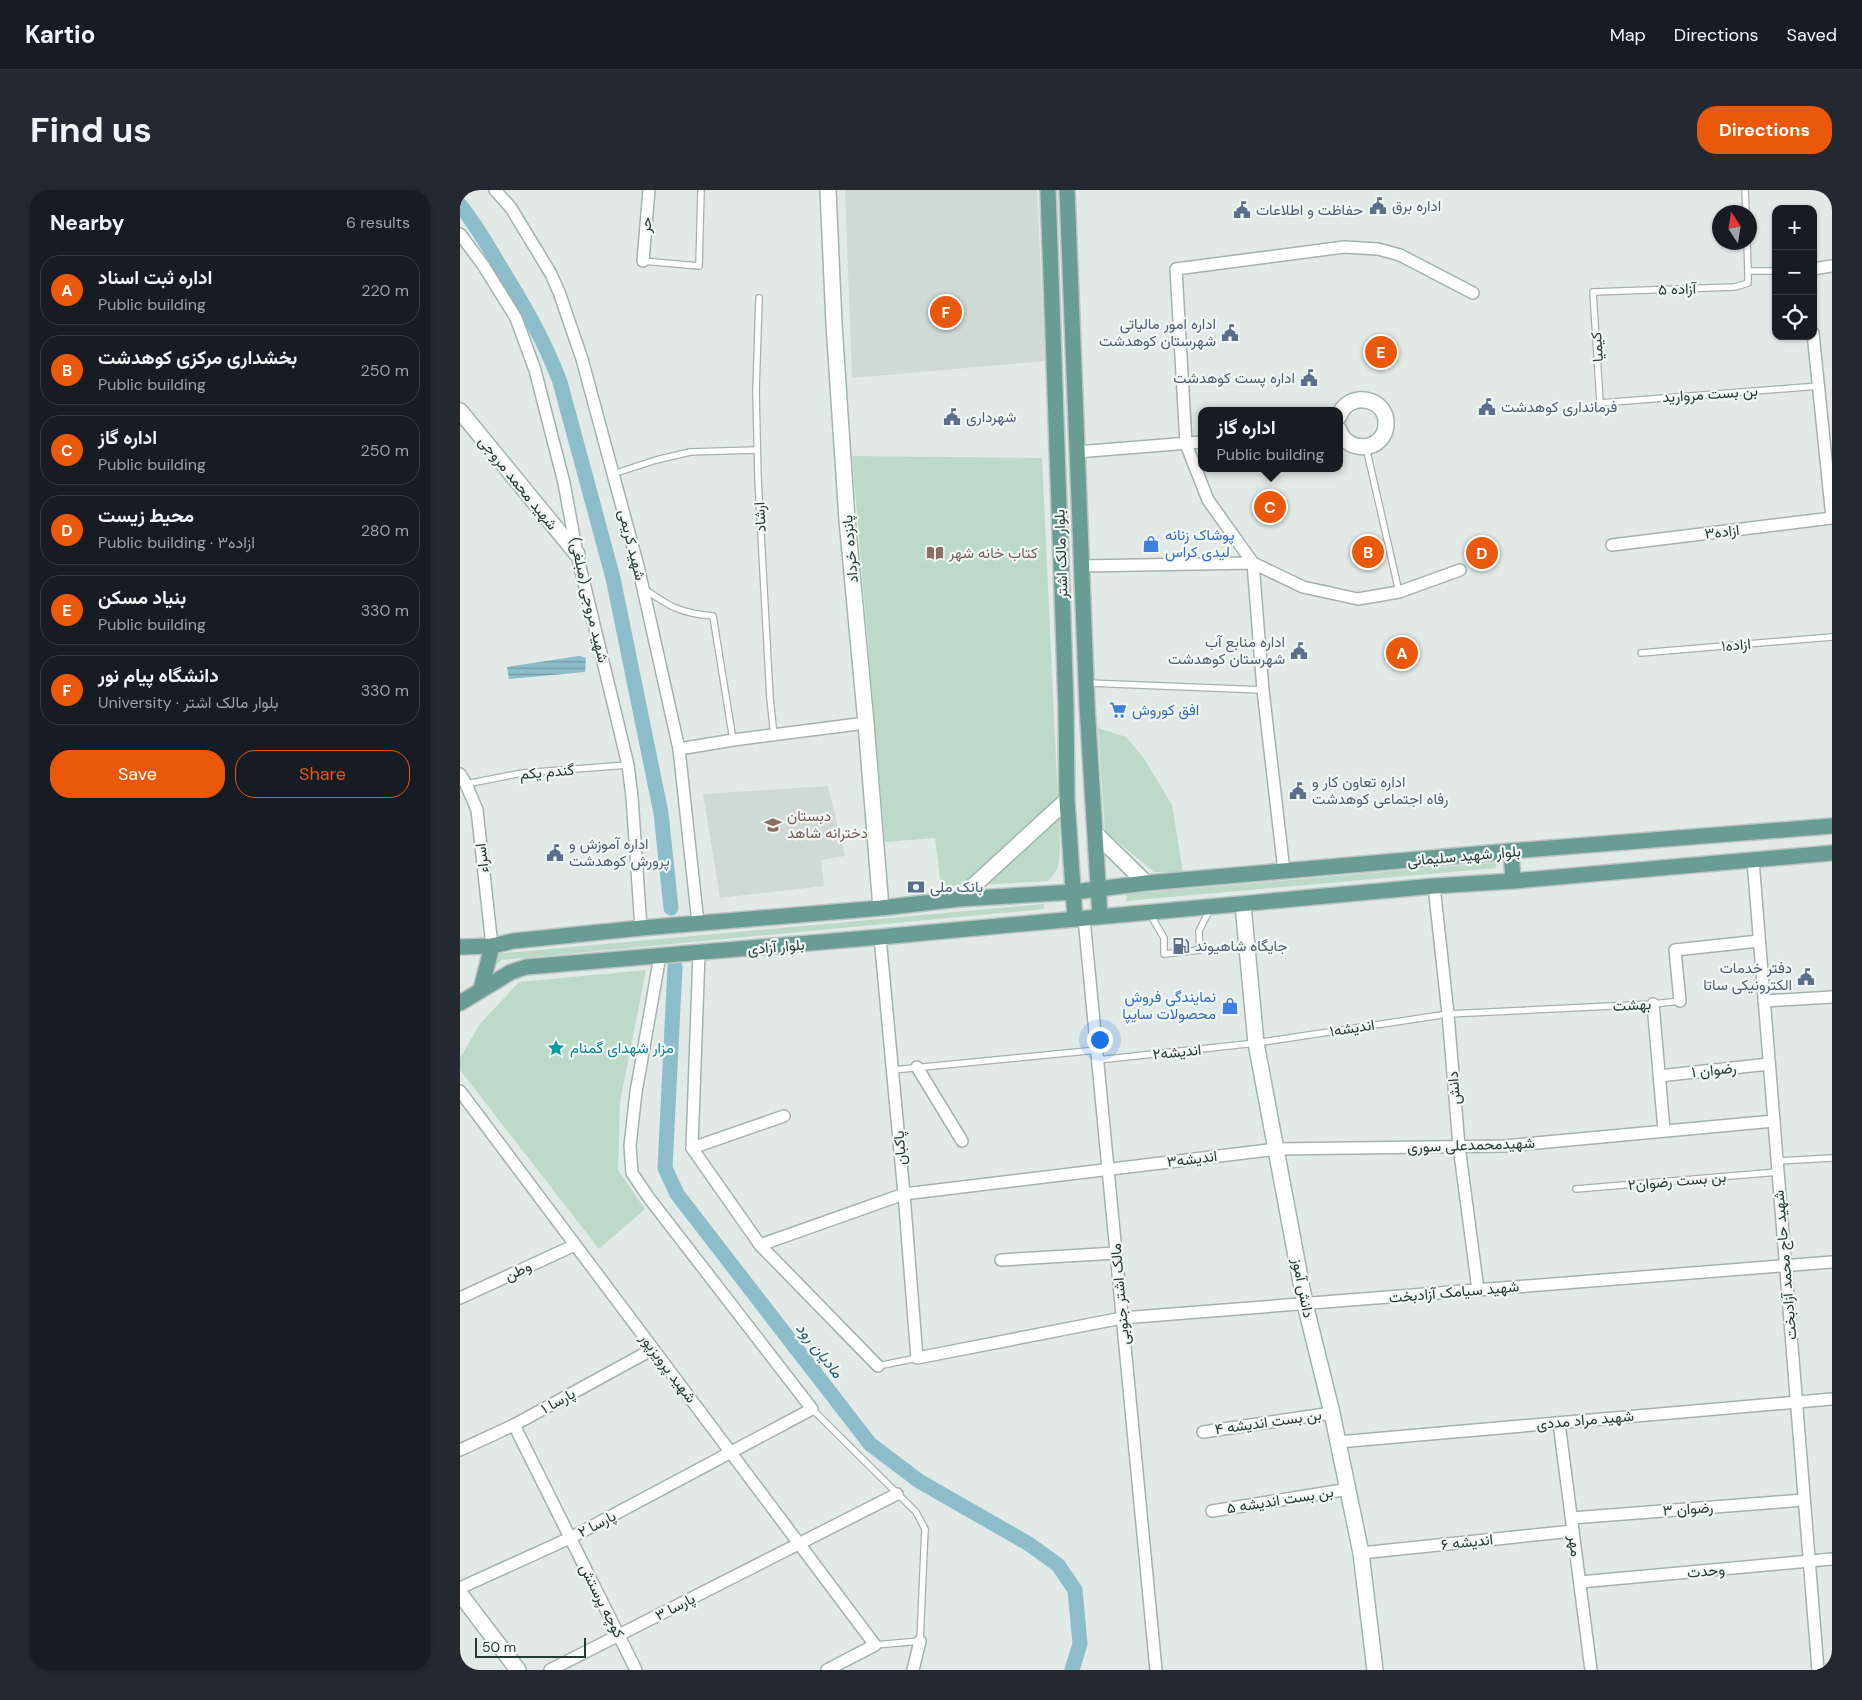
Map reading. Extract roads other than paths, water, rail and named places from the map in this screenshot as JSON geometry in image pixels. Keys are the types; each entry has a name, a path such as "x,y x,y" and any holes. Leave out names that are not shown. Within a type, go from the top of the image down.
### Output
{"main road":[{"name":"بلوار مالک اشتر","path":"1048,190 1066,706 1067,800 1074,892 1080,918"},
{"name":"بلوار مالک اشتر","path":"1068,190 1087,706 1100,916"},
{"path":"1066,706 1087,706"},
{"name":"بلوار شهید سلیمانی","path":"1097,889 1284,871 1832,826"},
{"path":"1511,852 1513,881"},
{"name":"بلوار شهید سلیمانی","path":"1100,916 1832,853"},
{"name":"بلوار آزادی","path":"460,947 492,946 513,941 641,928 1097,889"},
{"name":"بلوار آزادی","path":"460,1003 481,989 519,969 1100,916"},
{"path":"481,989 492,946"}],"street":[{"name":"شهید کریمی","path":"495,190 511,208 551,274 582,358 643,587 679,749 698,923"},
{"name":"حر","path":"644,261 649,190"},
{"name":"پانزده خرداد","path":"828,190 834,324 847,520 881,908"},
{"name":"شهید مروجی (مبلغی)","path":"460,234 483,265 516,318 532,361 564,483 577,554 628,765 641,928"},
{"path":"1284,871 1263,690 1253,563 1208,500 1186,444 1176,269 1344,247 1378,249 1400,255 1472,294"},
{"path":"1817,268 1832,266"},
{"path":"1814,340 1832,518"},
{"path":"1343,409 1357,400 1364,399 1378,405 1383,411 1386,426 1379,440 1373,445 1366,447 1351,445 1343,437"},
{"name":"شهید محمد مروجی","path":"463,419 577,554"},
{"path":"1077,452 1198,442"},
{"name":"ازاده۳","path":"1612,545 1832,518"},
{"path":"1082,566 1253,563 1303,587 1358,599 1399,592 1460,570"},
{"path":"679,749 866,723"},
{"name":"اسراء","path":"463,779 477,810 492,946"},
{"path":"959,900 1067,800"},
{"path":"1094,832 1146,884"},
{"name":"شهید حاج محمد آزادبخت","path":"1753,860 1818,1670"},
{"name":"دانش","path":"1434,886 1448,1014 1459,1146 1478,1290"},
{"name":"دانش آموز","path":"1244,904 1256,1043 1305,1304 1349,1489 1361,1553 1375,1670"},
{"name":"مالک اشتر جنوبی","path":"1080,918 1097,1055 1156,1670"},
{"name":"پاکبان","path":"880,937 917,1358"},
{"name":"بهشت","path":"1680,1001 1676,950 1759,941"},
{"path":"699,953 692,1148 760,1245 878,1366"},
{"path":"660,956 636,1092 630,1146 632,1173 648,1198 812,1409"},
{"path":"1764,1001 1832,997"},
{"path":"1653,1004 1664,1130"},
{"name":"رضوان ۱","path":"1659,1076 1769,1064"},
{"path":"917,1067 962,1141"},
{"name":"شهید پرویزپور","path":"460,1091 875,1645"},
{"path":"692,1148 784,1116"},
{"name":"شهیدمحمدعلی سوری","path":"1277,1149 1504,1146 1774,1121"},
{"name":"اندیشه۳","path":"760,1245 904,1194 1277,1149"},
{"name":"وطن","path":"460,1298 575,1245"},
{"path":"1002,1260 1116,1253"},
{"name":"شهید سیامک آزادبخت","path":"917,1358 1122,1318 1832,1262"},
{"name":"پارسا ۱","path":"461,1448 514,1425 654,1349"},
{"name":"شهید مراد مددی","path":"1338,1442 1832,1399"},
{"name":"پارسا ۲","path":"460,1588 570,1538 812,1409"},
{"name":"بن بست اندیشه ۴","path":"1203,1432 1332,1413"},
{"name":"مهر","path":"1560,1423 1591,1670"},
{"name":"کوچه پرستش","path":"514,1425 636,1670"},
{"name":"بن بست اندیشه ۵","path":"1212,1511 1349,1489"},
{"name":"پارسا ۳","path":"550,1670 897,1494"},
{"name":"رضوان ۳","path":"1572,1518 1804,1500"},
{"name":"اندیشه ۶","path":"1361,1553 1573,1531"},
{"name":"وحدت","path":"1580,1582 1832,1559"},
{"path":"460,1594 518,1670"},
{"path":"913,1670 920,1641"},
{"path":"827,1670 875,1645"}],"lane":[{"path":"644,261 699,266 701,190"},
{"path":"1745,190 1746,205"},
{"path":"1747,250 1748,271 1772,271"},
{"name":"آزاده ۵","path":"1593,292 1734,287 1748,283 1748,271"},
{"name":"کیمیا","path":"1593,292 1600,403"},
{"name":"ارشاد","path":"759,298 756,391 757,450 770,698 774,736"},
{"name":"بن بست مروارید","path":"1600,403 1819,386"},
{"path":"1366,447 1399,592"},
{"path":"614,474 656,460 690,452 757,450"},
{"path":"643,587 667,604 690,614 714,616 733,740"},
{"name":"ازاده۱","path":"1641,653 1832,637"},
{"path":"1086,682 1263,690"},
{"name":"گندم یکم","path":"463,779 628,765"},
{"path":"1148,912 1164,938 1164,954 1200,950 1199,931 1211,907"},
{"name":"بهشت","path":"1448,1014 1680,1001"},
{"name":"اندیشه۱","path":"1256,1043 1448,1014"},
{"name":"اندیشه۲","path":"893,1070 1256,1043"},
{"name":"بن بست رضوان۲","path":"1576,1189 1778,1167 1832,1158"},
{"path":"878,1366 917,1358"},
{"path":"812,1409 916,1512 925,1529 920,1641 875,1645"}],"water":[{"path":"579,656 586,658 585,672 509,679 507,667"}],"waterway":[{"path":"460,205 480,233 524,306 540,336 560,382 613,578 661,813 671,908"},
{"name":"مادیان رود","path":"675,967 665,1168 677,1194 870,1444 919,1481 1029,1544 1058,1565 1075,1590 1080,1644 1072,1670"}],"place":[{"name":"اداره برق","path":"1378,206"},
{"name":"حفاظت و اطلاعات","path":"1242,210"},
{"name":"دانشگاه پیام نور","path":"946,312"},
{"name":"اداره امور مالیاتی شهرستان کوهدشت","path":"1230,333"},
{"name":"بنیاد مسکن","path":"1381,352"},
{"name":"اداره پست کوهدشت","path":"1309,378"},
{"name":"فرمانداری کوهدشت","path":"1487,407"},
{"name":"شهرداری","path":"952,417"},
{"name":"اداره گاز","path":"1270,507"},
{"name":"پوشاک زنانه لیدی کراس","path":"1151,544"},
{"name":"بخشداری مرکزی کوهدشت","path":"1368,552"},
{"name":"کتاب خانه شهر","path":"935,553"},
{"name":"محیط زیست","path":"1482,553"},
{"name":"اداره منابع آب شهرستان کوهدشت","path":"1299,651"},
{"name":"اداره ثبت اسناد","path":"1402,653"},
{"name":"افق کوروش","path":"1118,710"},
{"name":"اداره تعاون کار و رفاه اجتماعی کوهدشت","path":"1298,791"},
{"name":"دبستان دخترانه شاهد","path":"773,825"},
{"name":"اداره آموزش و پرورش کوهدشت","path":"555,853"},
{"name":"بانک ملی","path":"916,887"},
{"name":"جایگاه شاهیوند","path":"1181,946"},
{"name":"دفتر خدمات الکترونیکی ساتا","path":"1806,977"},
{"name":"نمایندگی فروش محصولات سایپا","path":"1230,1006"},
{"name":"مزار شهدای گمنام","path":"556,1048"}]}
